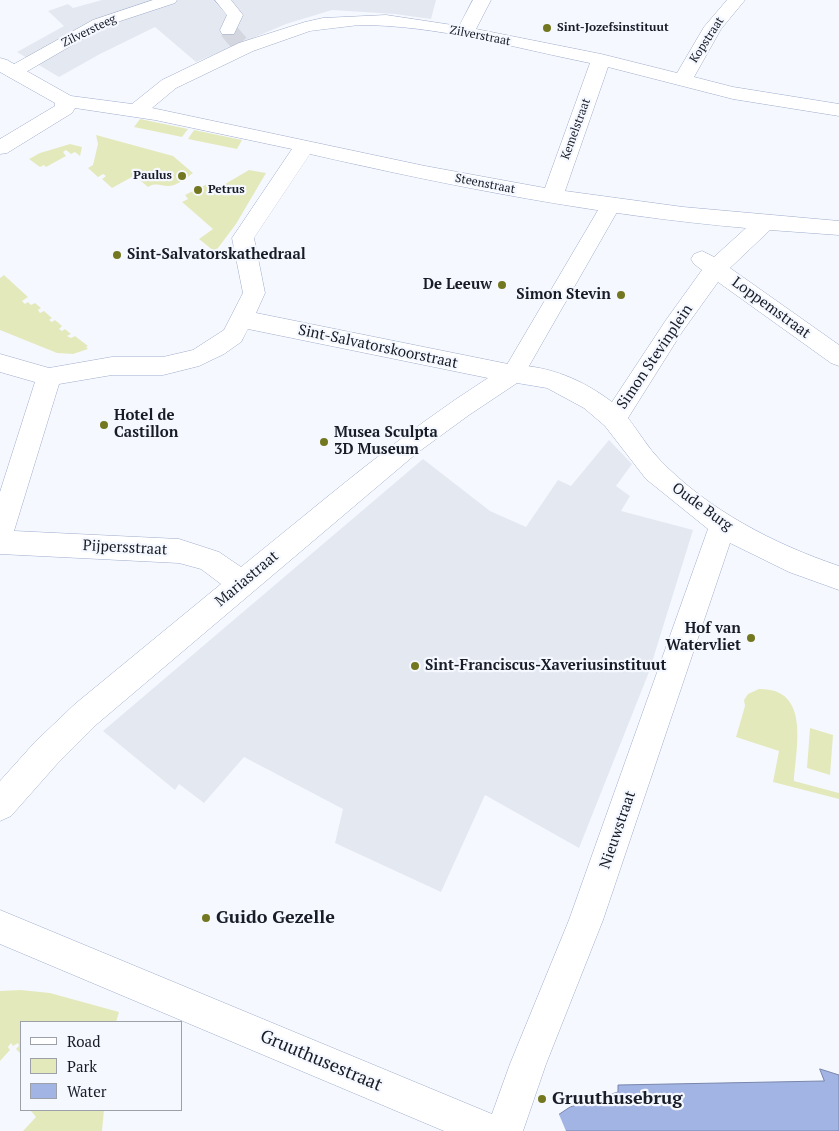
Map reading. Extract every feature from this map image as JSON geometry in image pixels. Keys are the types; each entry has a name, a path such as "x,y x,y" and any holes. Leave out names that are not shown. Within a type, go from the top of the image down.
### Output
{"street":[{"name":"Zilversteeg","path":"7,74 99,24 169,0"},
{"path":"223,0 235,15 228,30"},
{"path":"465,32 482,0"},
{"name":"Kopstraat","path":"682,81 713,27 736,0"},
{"name":"Zilverstraat","path":"136,111 169,84 243,45 305,26 342,20 386,20 465,32 601,60 733,93 839,110"},
{"name":"Kemelstraat","path":"552,197 601,60"},
{"path":"0,148 65,109 65,101 58,95 7,74"},
{"name":"Steenstraat","path":"65,101 136,111 552,197 764,224 839,228"},
{"path":"0,363 48,377 112,366 163,366 199,357 233,336 254,293 244,238 304,147"},
{"path":"513,374 611,205"},
{"name":"Simon Stevinplein","path":"513,374 537,376 559,384 592,401 614,419 674,326 709,263 764,224"},
{"name":"Loppemstraat","path":"709,263 839,357"},
{"name":"Sint-Salvatorskoorstraat","path":"242,319 513,374"},
{"name":"Mariastraat","path":"0,805 46,753 86,714 408,446 460,408 513,374"},
{"path":"0,534 48,377"},
{"name":"Oude Burg","path":"614,419 647,463 686,498 723,525 810,569 839,578"},
{"name":"Nieuwstraat","path":"504,1131 528,1064 586,920 723,525"},
{"name":"Pijpersstraat","path":"0,542 179,551 209,560 242,584"},
{"name":"Gruuthusestraat","path":"0,927 488,1131"}],"shaded area":[{"path":"102,0 436,0 431,19 395,14 332,10 286,24 196,62 155,27 59,77 17,52 64,26 48,11 68,4 73,8"},
{"name":"Sint-Franciscus-Xaveriusinstituut","path":"609,440 632,464 616,486 630,496 621,511 693,530 649,672 579,848 485,795 441,892 335,843 343,809 244,757 204,803 179,784 175,790 103,731 423,459 490,511 526,527 558,480 571,486"}],"green space":[{"path":"140,119 188,129 182,137 134,127"},
{"path":"194,130 242,140 237,149 188,139"},
{"path":"96,135 173,156 193,173 175,185 156,184 148,187 134,173 132,177 112,188 102,179 106,176 103,174 98,177 88,168 93,165 98,144"},
{"path":"70,144 82,147 80,156 75,152 71,154 66,150 63,152 66,156 46,167 44,165 40,167 29,159 40,153"},
{"path":"249,170 266,173 236,224 215,252 199,239 213,229 182,202 188,199 185,195 209,183 220,187"},
{"path":"4,275 28,297 22,301 25,304 28,302 31,305 35,303 41,308 38,310 40,313 44,311 52,318 49,320 52,322 55,320 62,326 59,329 62,331 65,329 71,334 67,336 71,338 75,336 88,346 86,347 88,349 73,354 57,353 0,330 0,278"},
{"path":"759,689 776,691 787,698 793,709 797,722 798,737 794,781 839,793 839,799 773,782 779,751 736,737 745,706 744,700 748,694"},
{"path":"810,728 833,735 830,775 807,768"},
{"path":"21,990 50,993 119,1012 116,1021 20,1021 20,1053 16,1049 19,1046 18,1043 13,1046 11,1043 8,1047 10,1050 0,1061 0,991"},
{"path":"31,1111 104,1111 102,1131 23,1131 36,1117"}],"water":[{"path":"820,1069 839,1075 839,1131 534,1131 570,1107 618,1092 618,1085 824,1081"}],"pier":[{"path":"558,1112 566,1131 532,1131 533,1129"}],"tunnel":[{"path":"228,30 240,44"}],"place":[{"name":"Sint-Jozefsinstituut","path":"547,28"},
{"name":"Paulus","path":"182,176"},
{"name":"Petrus","path":"198,190"},
{"name":"Sint-Salvatorskathedraal","path":"117,255"},
{"name":"De Leeuw","path":"502,285"},
{"name":"Simon Stevin","path":"621,295"},
{"name":"Hotel de Castillon","path":"104,425"},
{"name":"Musea Sculpta 3D Museum","path":"324,442"},
{"name":"Hof van Watervliet","path":"751,638"},
{"name":"Sint-Franciscus-Xaveriusinstituut","path":"415,666"},
{"name":"Guido Gezelle","path":"206,918"},
{"name":"Gruuthusebrug","path":"542,1099"}]}
